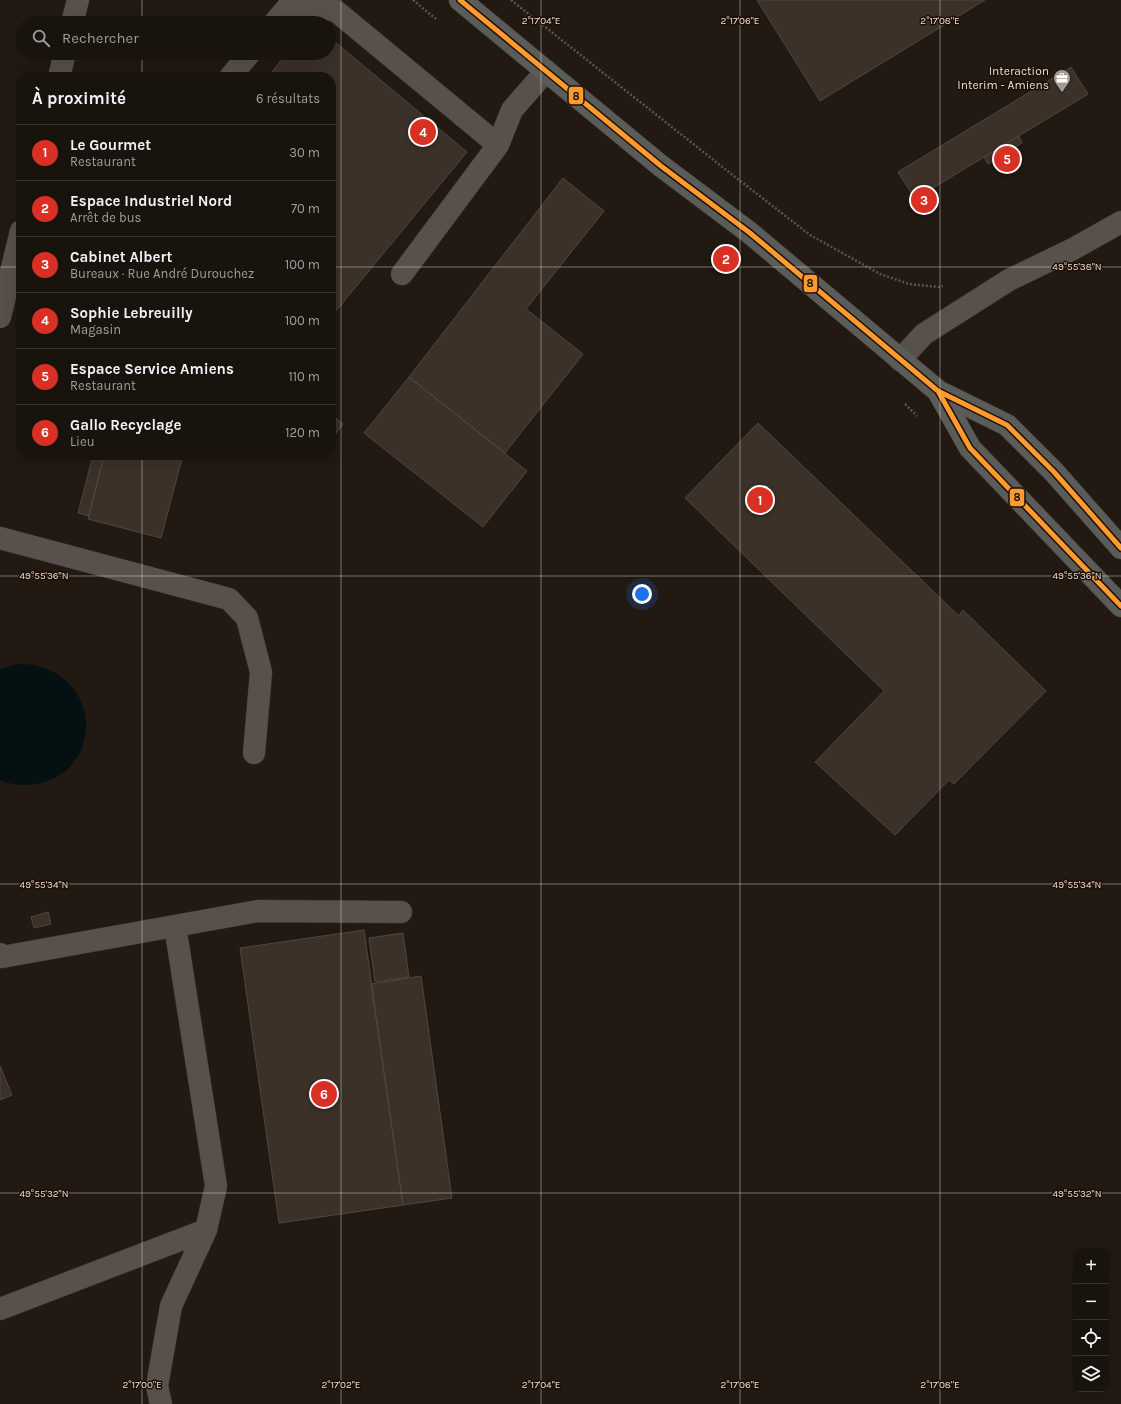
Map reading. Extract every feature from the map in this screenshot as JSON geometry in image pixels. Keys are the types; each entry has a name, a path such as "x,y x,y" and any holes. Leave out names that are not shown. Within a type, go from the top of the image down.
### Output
{"main road":[{"path":"460,0 661,166 750,233 938,391 1007,425 1054,472 1118,542"},
{"path":"938,391 970,448 1121,606"}],"street":[{"path":"74,16 78,0"},
{"path":"280,16 287,8 308,6 336,11 498,145"},
{"path":"63,72 64,60"},
{"path":"234,72 244,60"},
{"path":"402,274 498,145 512,110 546,71"},
{"path":"900,360 924,334 1009,280 1073,249 1121,222"},
{"path":"0,317 16,251"},
{"path":"0,538 229,599 247,618 261,672 254,753"},
{"path":"0,954 2,957 258,911 401,912"},
{"path":"161,1404 157,1386 170,1306 206,1230 216,1186 175,926"},
{"path":"0,1310 206,1230"}],"path":[{"path":"413,0 439,21"},
{"path":"511,0 810,235 880,274 909,284 938,287 945,286"},
{"path":"903,402 919,418"}],"shaded area":[{"path":"23,664 49,670 68,683 81,701 86,721 84,742 75,761 59,776 36,784 18,785 0,780 0,669"}],"building":[{"path":"757,0 985,0 820,101"},
{"path":"336,43 467,152 336,311 336,72 272,72 281,60 336,60"},
{"path":"1071,67 1088,94 915,199 898,172"},
{"path":"1019,136 1022,143 988,164 984,157"},
{"path":"563,178 604,211 526,309 583,354 505,453 409,377"},
{"path":"409,377 527,471 483,527 364,433"},
{"path":"336,418 343,424 336,433"},
{"path":"758,423 959,616 963,610 1046,691 954,784 949,780 895,835 815,762 884,691 685,498"},
{"path":"92,460 103,460 89,516 78,513"},
{"path":"103,460 182,460 161,538 88,519"},
{"path":"48,912 51,924 34,928 31,917"},
{"path":"364,930 403,1205 279,1223 240,948"},
{"path":"403,933 409,977 375,982 369,938"},
{"path":"421,976 452,1198 403,1205 371,984"},
{"path":"0,1066 12,1095 0,1100"}],"transit line":[{"name":"8","path":"460,0 661,166 750,233 938,391 970,448 1121,606"},
{"name":"8","path":"933,387 938,391 1007,425 1054,472 1121,548"}],"place":[{"name":"Interaction Interim - Amiens","path":"1062,93"},
{"name":"Sophie Lebreuilly","path":"423,132"},
{"name":"Espace Service Amiens","path":"1007,159"},
{"name":"Cabinet Albert","path":"924,200"},
{"name":"Espace Industriel Nord","path":"726,259"},
{"name":"Le Gourmet","path":"760,500"},
{"name":"Gallo Recyclage","path":"324,1094"}]}
